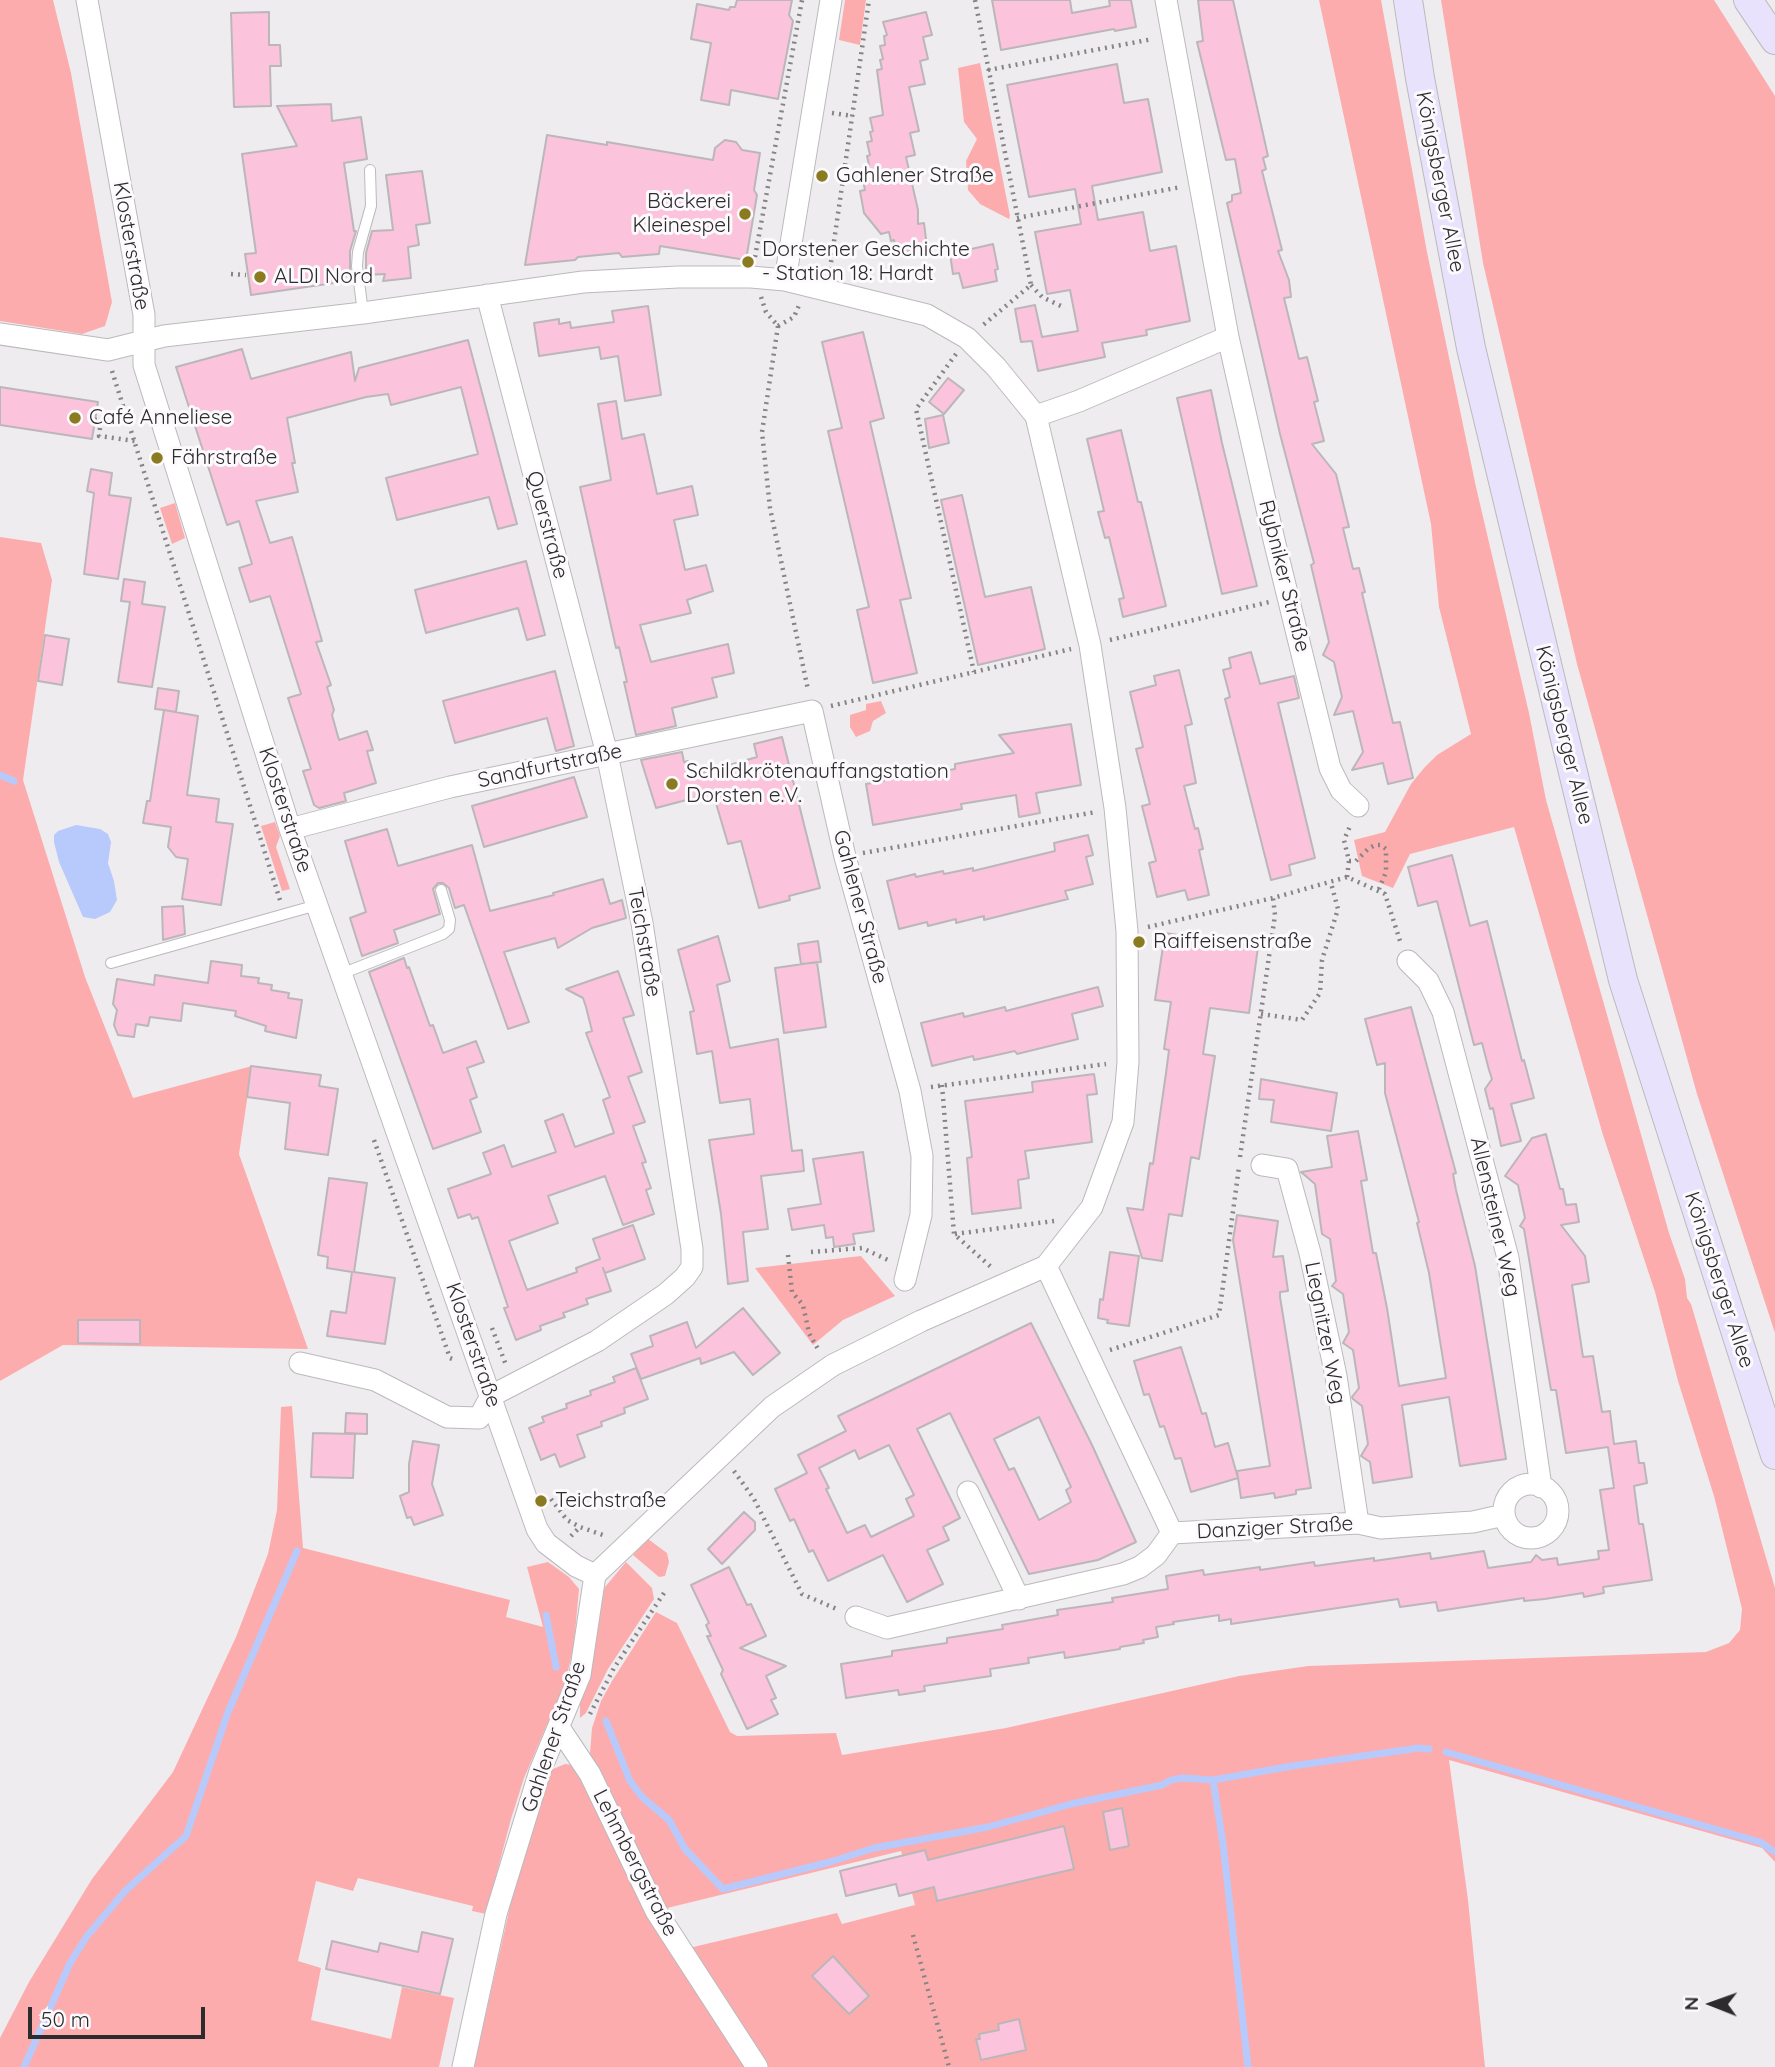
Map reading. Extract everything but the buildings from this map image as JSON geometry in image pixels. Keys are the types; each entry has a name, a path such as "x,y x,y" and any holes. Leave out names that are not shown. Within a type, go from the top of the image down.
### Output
{"main road":[{"name":"Königsberger Allee","path":"1408,0 1471,348 1623,980 1775,1455"},
{"path":"1748,0 1775,40"}],"street":[{"name":"Klosterstraße","path":"87,0 144,315 144,365 290,829 537,1529 546,1543 576,1566 595,1575"},
{"path":"788,289 831,0"},
{"name":"Rybniker Straße","path":"1166,0 1228,337 1289,598 1330,768 1341,790 1359,806"},
{"path":"0,334 108,350 164,336 363,313 596,281 751,277 788,289 827,290 928,315 967,338 996,367 1036,416 1090,645 1115,808 1127,931 1128,1062 1123,1122 1092,1208 1046,1266 920,1321 828,1368 772,1407 595,1575"},
{"name":"Querstraße","path":"487,295 607,754"},
{"path":"1036,416 1079,401 1228,337"},
{"name":"Sandfurtstraße","path":"290,829 450,787 812,711"},
{"name":"Gahlener Straße","path":"812,711 845,857 910,1091 922,1156 921,1215 905,1280"},
{"name":"Teichstraße","path":"491,1396 597,1341 666,1294 692,1267 692,1249 642,923 607,754"},
{"name":"Allensteiner Weg","path":"1408,961 1428,981 1443,1012 1508,1258 1541,1487"},
{"name":"Liegnitzer Weg","path":"1262,1165 1287,1169 1310,1253 1336,1376 1358,1523"},
{"name":"Danziger Straße","path":"1046,1266 1172,1533 1358,1523 1381,1528 1473,1522 1504,1515"},
{"path":"300,1363 375,1381 447,1417 479,1418 491,1396"},
{"path":"1526,1485 1541,1487 1549,1492 1558,1509 1554,1525 1540,1537 1520,1536 1512,1531 1504,1515 1506,1501 1517,1488 1526,1485"},
{"path":"968,1492 1019,1599"},
{"path":"856,1617 887,1628 1123,1574 1140,1567 1157,1555 1172,1533"},
{"name":"Gahlener Straße","path":"463,2067 496,1914 540,1770 565,1736 580,1675 595,1575"},
{"name":"Lehmbergstraße","path":"565,1736 590,1774 656,1911 757,2067"}],"lane":[{"path":"363,313 357,266 358,252 371,206 370,170"},
{"path":"341,974 443,934 449,929 450,920 440,890"},
{"path":"111,963 317,905"}],"path":[{"path":"751,277 802,0"},
{"path":"827,290 869,0"},
{"path":"975,0 1031,285 1042,297 1061,306"},
{"path":"988,70 1172,36"},
{"path":"844,115 853,116"},
{"path":"1017,218 1199,184"},
{"path":"231,274 246,275"},
{"path":"974,672 916,410 967,338 1031,285"},
{"path":"788,289 800,299 799,307 794,317 778,326 762,432 770,508 812,711 1289,598"},
{"path":"95,420 101,421 99,436 135,441"},
{"path":"1347,877 1349,861 1344,840 1359,806"},
{"path":"845,857 1115,808"},
{"path":"1349,861 1356,861 1375,845 1386,849 1386,872 1379,890"},
{"path":"1127,931 1273,898 1347,877 1385,894 1395,931 1408,961"},
{"path":"1261,1014 1302,1020 1320,993 1322,960 1338,909 1331,883"},
{"path":"1089,1357 1219,1315 1275,915 1273,898"},
{"path":"1008,1283 954,1234 942,1086 1128,1062"},
{"path":"954,1234 1055,1221 1078,1226"},
{"path":"811,1252 862,1248 883,1258"},
{"path":"788,1255 792,1292 803,1306 809,1333 828,1368"},
{"path":"722,1455 754,1499 803,1594 856,1617"},
{"path":"565,1736 664,1593"},
{"path":"913,1935 949,2067"}],"shaded area":[{"path":"0,0 53,0 71,73 112,302 105,326 82,334 0,321"},
{"path":"845,0 866,0 860,45 839,40"},
{"path":"1319,0 1381,0 1427,252 1546,800 1669,1233 1685,1279 1687,1298 1775,1588 1775,1862 1762,1848 1449,1760 1468,1900 1485,2067 766,2067 689,1948 837,1913 842,1924 915,1905 901,1851 663,1909 593,1765 590,1753 592,1728 601,1701 656,1612 677,1623 730,1732 737,1736 836,1733 842,1755 1006,1728 1239,1676 1308,1666 1706,1652 1729,1643 1740,1630 1742,1609 1714,1496 1678,1381 1655,1292 1603,1135 1514,827 1410,854 1393,888 1362,876 1354,840 1385,832 1411,784 1424,768 1437,755 1471,734 1439,607 1431,524"},
{"path":"1441,0 1714,0 1775,96 1775,1333 1697,1094 1577,664 1483,263"},
{"path":"980,63 1009,219 980,204 968,190 966,161 977,139 964,122 958,68"},
{"path":"175,503 185,538 172,544 160,508"},
{"path":"0,537 41,543 52,580 23,780 85,977 133,1098 252,1066 239,1154 308,1349 63,1345 0,1381"},
{"path":"881,701 886,713 873,721 870,731 856,737 850,727 850,715 866,710 866,704"},
{"path":"275,822 280,836 276,847 290,889 282,891 261,826"},
{"path":"861,1256 895,1296 843,1320 813,1345 755,1268"},
{"path":"292,1406 303,1548 510,1600 506,1617 543,1627 527,1567 548,1562 569,1577 579,1589 574,1644 566,1680 524,1778 486,1914 472,1911 473,1906 358,1878 353,1891 316,1881 298,1961 321,1968 311,2020 391,2039 402,1987 454,1998 439,2067 0,2067 0,2038 29,1982 92,1879 173,1772 236,1637 268,1554 277,1510 281,1407"},
{"path":"648,1539 667,1553 669,1562 665,1576 659,1577 633,1555"},
{"path":"626,1562 652,1588 654,1599 608,1669 586,1713 580,1718 580,1699 594,1656 602,1596 605,1587"},
{"path":"565,1764 573,1765 581,1771 746,2067 474,2067 511,1902 549,1775 553,1769"}],"water":[{"path":"76,825 100,829 108,834 111,842 108,863 117,900 110,912 95,919 83,917 59,862 54,842 54,835 58,831"}],"waterway":[{"path":"0,775 14,781"},
{"path":"24,2067 70,1963 87,1936 126,1890 186,1836 228,1712 297,1551"},
{"path":"546,1615 556,1667"},
{"path":"606,1721 630,1781 642,1797 669,1820 685,1849 723,1889 874,1848 988,1827 1071,1804 1162,1785 1171,1780 1213,1780 1292,1766 1419,1748 1429,1749"},
{"path":"1446,1752 1760,1842 1775,1852"},
{"path":"1213,1780 1223,1844 1248,2067"}],"place":[{"name":"Gahlener Straße","path":"822,176"},
{"name":"Bäckerei Kleinespel","path":"745,214"},
{"name":"Dorstener Geschichte - Station 18: Hardt","path":"748,262"},
{"name":"ALDI Nord","path":"260,277"},
{"name":"Café Anneliese","path":"75,418"},
{"name":"Fährstraße","path":"157,458"},
{"name":"Schildkrötenauffangstation Dorsten e.V.","path":"672,784"},
{"name":"Raiffeisenstraße","path":"1139,942"},
{"name":"Teichstraße","path":"541,1501"}]}
